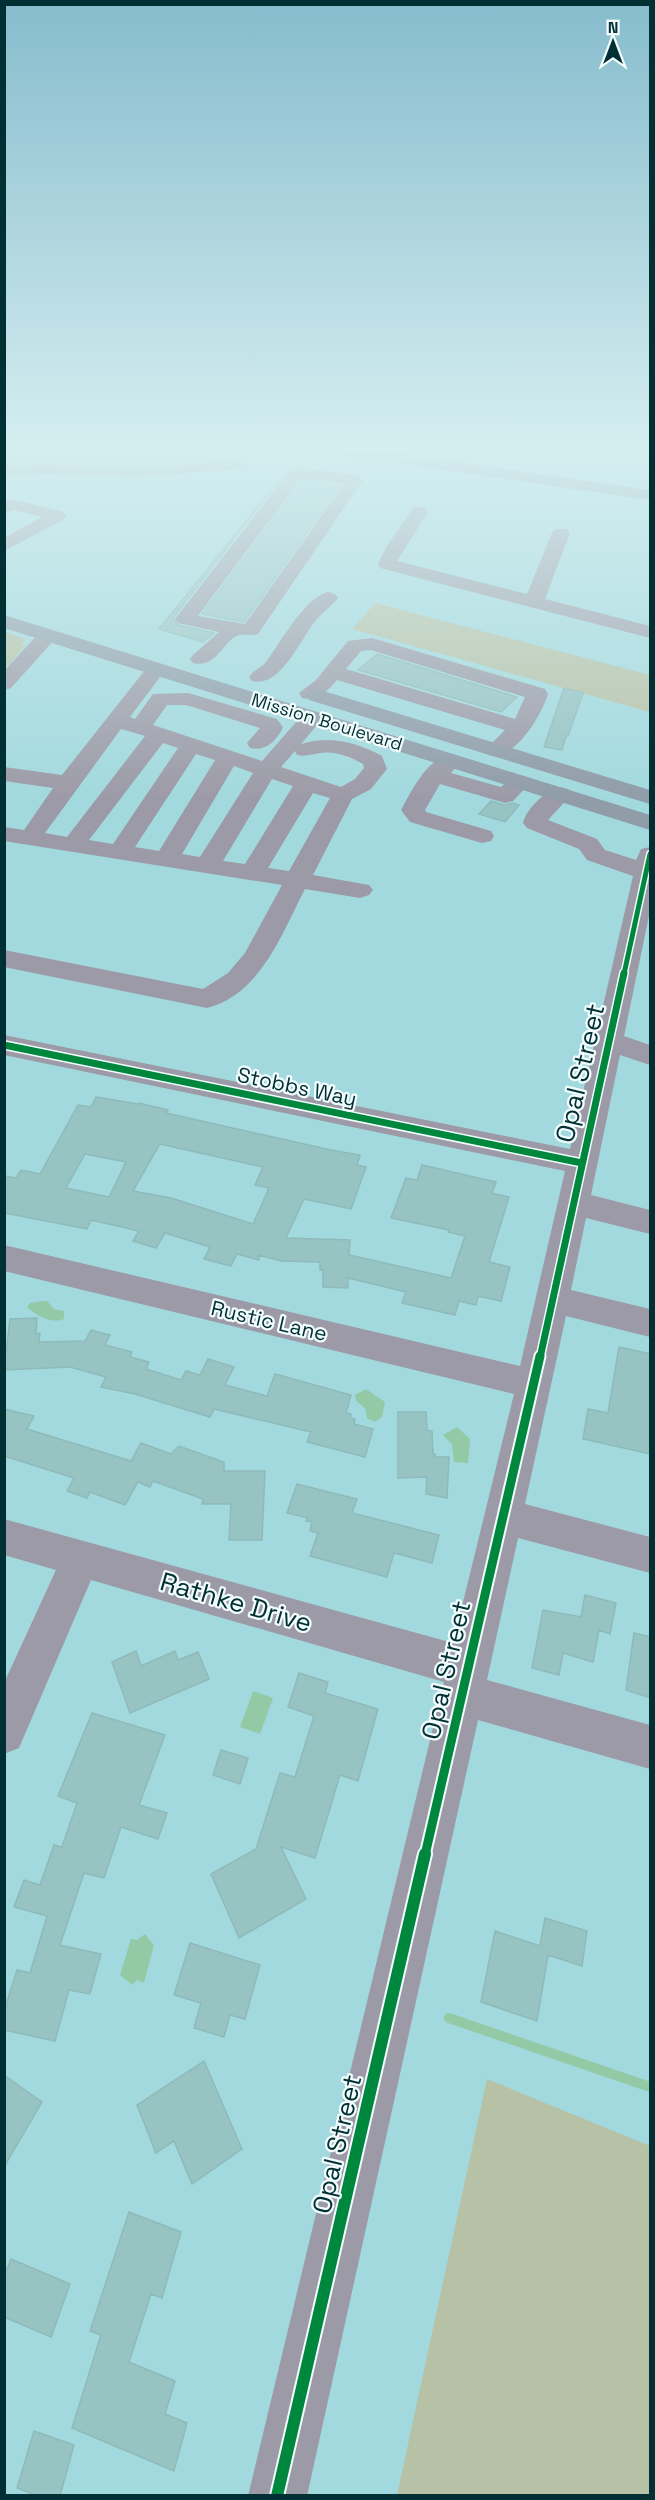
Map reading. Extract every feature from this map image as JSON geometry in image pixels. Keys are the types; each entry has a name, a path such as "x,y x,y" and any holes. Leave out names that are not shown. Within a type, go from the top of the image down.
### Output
{"main road":[{"name":"Mission Boulevard","path":"4,621 312,718 443,768"},
{"name":"Mission Boulevard","path":"178,652 651,797"},
{"path":"519,782 651,823"}],"street":[{"path":"225,567 185,619 234,629 251,630 295,567"},
{"path":"397,567 651,632"},
{"path":"534,602 548,567"},
{"path":"257,677 271,669 310,615 328,598"},
{"path":"210,624 224,606"},
{"path":"234,629 257,677"},
{"path":"4,684 48,635"},
{"path":"257,677 323,684 355,645 372,644 537,694 533,709 509,740 496,750"},
{"path":"30,838 68,783 156,669"},
{"path":"333,672 519,727"},
{"path":"73,845 149,731 161,699 188,699 269,724 272,727 270,732 241,746 166,860"},
{"path":"302,781 296,768 296,752 312,718"},
{"path":"117,720 186,743 296,752"},
{"path":"120,852 198,724 208,727"},
{"path":"4,957 207,999 238,979 256,957 343,795 363,784 376,769 374,761 364,755 333,745 317,745 296,752 266,770 207,866"},
{"path":"241,746 266,770 343,795"},
{"path":"482,836 418,817 413,810 426,785 443,768 505,796 519,782"},
{"path":"4,799 14,775 68,783"},
{"path":"252,873 302,781"},
{"path":"560,794 536,817 535,823 588,844 596,855 648,875"},
{"path":"4,834 360,890"},
{"name":"Opal Street","path":"277,2496 534,1384 582,1162 636,1048 648,875"},
{"name":"Stobbs Way","path":"4,1045 582,1162"},
{"path":"573,1203 651,1222"},
{"name":"Rustic Lane","path":"4,1258 534,1384"},
{"path":"552,1299 651,1323"},
{"path":"502,1516 651,1555"},
{"name":"Rathke Drive","path":"4,1537 81,1558 465,1681 651,1747"},
{"path":"4,1733 81,1558"}],"shaded area":[{"path":"375,603 650,675 650,712 352,629"},
{"path":"5,632 25,639 22,645 25,646 5,669"},
{"path":"47,1301 54,1309 64,1311 64,1319 44,1318 27,1307 30,1303"},
{"path":"366,1389 385,1402 382,1417 375,1422 367,1418 365,1408 356,1401 355,1395"},
{"path":"457,1427 470,1439 468,1463 454,1462 452,1444 443,1435"},
{"path":"253,1691 273,1698 260,1734 240,1727"},
{"path":"145,1934 154,1945 144,1983 137,1980 132,1985 120,1975 131,1939 137,1940"},
{"path":"487,2079 650,2146 650,2495 397,2495"}],"building":[{"path":"209,567 212,567 173,618 178,625 214,633 203,642 159,629"},
{"path":"238,567 283,567 244,622 202,614"},
{"path":"377,654 517,697 501,712 358,670"},
{"path":"564,688 583,693 562,750 544,747"},
{"path":"491,801 504,805 513,803 519,805 505,822 479,814"},
{"path":"96,1097 139,1103 168,1110 166,1113 360,1155 357,1165 366,1167 351,1209 304,1199 286,1238 350,1240 349,1255 451,1278 465,1236 448,1232 449,1230 391,1218 406,1178 417,1180 422,1165 496,1182 492,1193 509,1197 489,1262 510,1267 501,1301 478,1296 476,1305 459,1301 455,1315 402,1303 406,1292 348,1278 348,1288 323,1287 323,1270 320,1270 320,1262 281,1261 259,1255 259,1260 237,1254 231,1266 204,1259 210,1247 165,1233 156,1248 133,1241 139,1231 91,1220 87,1229 4,1213 4,1176 16,1178 21,1170 40,1174 78,1105 91,1107","holes":["160,1144 263,1167 255,1185 269,1188 253,1224 171,1198 133,1191","85,1154 126,1162 109,1197 66,1188"]},
{"path":"37,1318 36,1334 40,1333 39,1342 85,1341 91,1330 110,1335 105,1345 132,1352 130,1357 149,1362 146,1369 181,1380 186,1371 200,1375 208,1359 234,1367 225,1385 267,1396 275,1374 351,1395 346,1413 351,1414 350,1418 355,1419 354,1424 373,1429 365,1457 307,1442 311,1432 214,1409 210,1417 135,1394 101,1387 106,1377 70,1367 4,1370 10,1319"},
{"path":"619,1347 651,1354 651,1454 583,1439 588,1409 608,1413"},
{"path":"4,1409 34,1416 27,1429 131,1461 141,1443 171,1454 179,1446 224,1462 224,1471 265,1471 262,1540 229,1540 231,1504 202,1504 203,1499 153,1481 150,1487 138,1482 125,1505 90,1492 87,1498 67,1491 74,1478 4,1456"},
{"path":"398,1412 426,1412 427,1430 432,1431 433,1454 435,1457 449,1457 447,1498 426,1494 427,1477 398,1478"},
{"path":"297,1484 357,1499 352,1513 439,1535 432,1563 394,1553 387,1577 310,1556 318,1533 310,1531 312,1522 306,1521 308,1518 287,1513"},
{"path":"585,1595 616,1603 610,1634 599,1630 593,1662 563,1653 559,1675 532,1668 543,1610 581,1617"},
{"path":"634,1633 651,1637 651,1698 626,1690"},
{"path":"136,1651 141,1666 175,1651 178,1660 198,1652 209,1679 130,1713 112,1662"},
{"path":"299,1673 328,1682 325,1693 378,1709 358,1781 340,1775 315,1858 281,1847 306,1899 239,1938 211,1874 256,1849 280,1773 295,1777 314,1716 288,1707"},
{"path":"92,1713 165,1735 139,1805 167,1813 158,1839 121,1827 104,1878 84,1873 60,1945 101,1954 90,1994 69,1990 55,2041 4,2030 4,2011 17,1970 30,1973 47,1916 14,1907 24,1880 40,1885 54,1845 62,1847 77,1803 58,1796"},
{"path":"221,1750 248,1758 240,1784 213,1775"},
{"path":"545,1918 587,1931 582,1966 548,1955 537,2021 481,2002 495,1931 540,1946"},
{"path":"190,1943 260,1965 245,2019 230,2015 224,2037 194,2028 201,2003 174,1995"},
{"path":"204,2061 242,2149 192,2184 174,2141 156,2153 137,2105"},
{"path":"4,2075 42,2102 4,2167"},
{"path":"129,2212 181,2232 162,2298 151,2294 129,2362 175,2381 165,2414 187,2423 174,2471 72,2428 101,2335 90,2331"},
{"path":"11,2259 70,2284 51,2337 4,2317 4,2277"},
{"path":"34,2431 74,2445 60,2496 38,2496 17,2488"}],"waterway":[{"path":"449,2018 650,2087"}],"cycle path":[{"path":"277,2496 534,1384 650,854"},
{"path":"4,1045 582,1163"}]}
